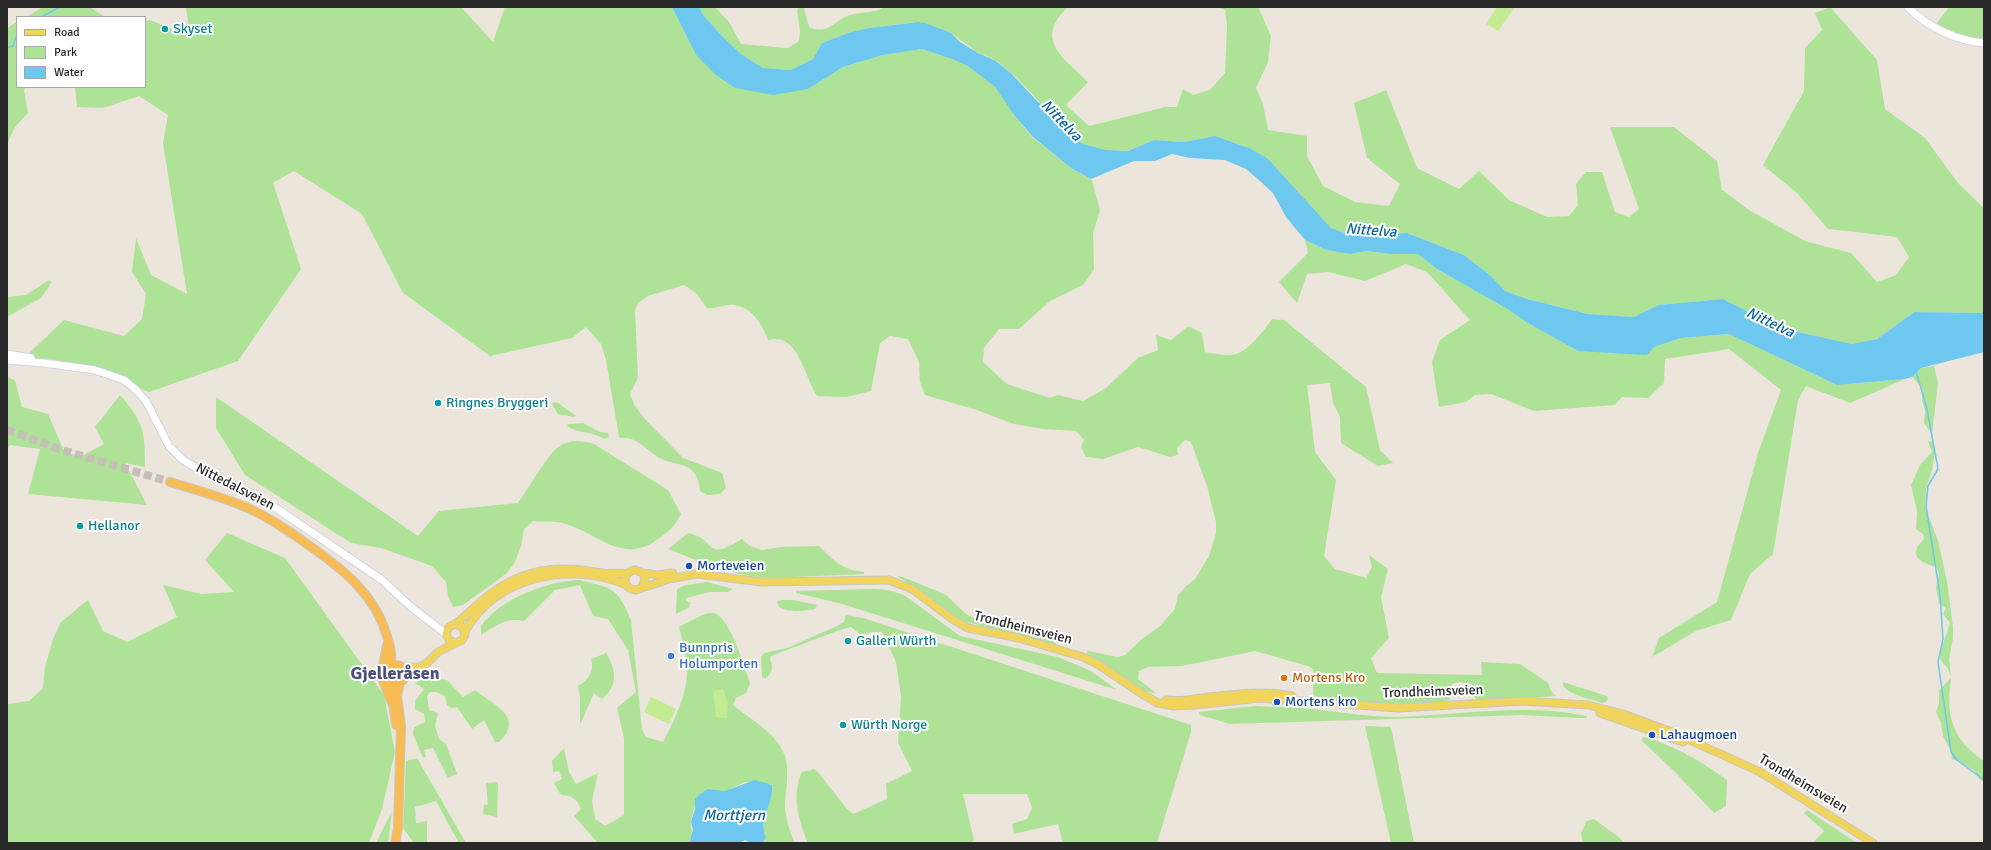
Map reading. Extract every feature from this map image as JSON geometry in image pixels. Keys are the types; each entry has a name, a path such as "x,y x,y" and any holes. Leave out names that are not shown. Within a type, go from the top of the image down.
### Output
{"highway":[{"path":"170,482 242,506 270,520 336,565 358,585 375,608 387,637 392,657 386,675 390,681 391,701"},
{"path":"387,637 393,646 404,670 397,696 401,726 399,739 398,828 400,843"},
{"path":"387,637 381,674 391,701 399,739"},
{"path":"390,666 401,666"},
{"path":"390,681 395,683 402,679"},
{"path":"395,843 398,828"}],"main road":[{"path":"1908,7 1919,16 1953,37 1969,42 1984,43"},
{"name":"Nittedalsveien","path":"7,354 44,363"},
{"name":"Nittedalsveien","path":"7,360 44,363 101,371 124,380 146,401 169,446 183,460 200,470 249,492 266,502 382,580 415,610 446,635"},
{"path":"402,679 430,660 439,651 462,640 464,632 474,617 493,600 520,584 541,577 562,574 584,575 609,579 626,585 633,590 642,587 645,580 643,573 635,570 628,573 611,574 563,569 533,573 510,582 496,590 447,629 439,651"},
{"name":"Trondheimsveien","path":"643,573 658,575 704,570 718,572 730,577"},
{"path":"626,585 625,580 628,573"},
{"name":"Trondheimsveien","path":"642,587 669,578 692,574 730,577 762,582 875,579 899,582 912,589 952,619 968,628 1019,638 1082,657 1099,665 1132,689 1158,703 1178,706 1254,698 1308,700 1398,708 1523,701 1559,702 1608,715 1716,753 1769,777 1874,843"},
{"name":"Nittedalsveien","path":"433,623 453,625"},
{"path":"453,625 461,626 464,632"},
{"path":"446,635 451,642 455,643"},
{"path":"401,666 419,667"}],"green space":[{"path":"43,7 90,7 104,16 28,16"},
{"path":"186,7 461,7 493,42 505,7 672,7 696,55 808,89 843,67 883,55 922,49 968,65 996,88 1014,115 1032,137 1071,168 1092,180 1100,210 1093,234 1094,270 1083,285 1050,301 1019,329 999,329 984,348 983,362 1007,384 1050,398 1058,395 1083,401 1106,388 1138,358 1158,350 1156,335 1171,340 1188,326 1202,333 1205,352 1230,355 1242,351 1254,342 1272,319 1284,320 1366,387 1380,450 1393,463 1378,466 1341,443 1340,417 1333,403 1330,383 1307,385 1315,452 1336,480 1324,556 1335,569 1366,578 1372,567 1369,555 1388,569 1381,597 1389,638 1371,658 1377,673 1482,675 1481,662 1520,664 1548,683 1551,691 1556,696 1481,701 1475,698 1472,684 1459,682 1452,684 1450,690 1450,700 1434,702 1384,703 1318,697 1314,696 1313,693 1313,669 1308,666 1255,651 1182,666 1149,667 1139,671 1138,679 1156,693 1142,690 1086,653 1088,651 1118,657 1125,655 1142,639 1159,627 1175,609 1178,595 1195,579 1209,556 1216,533 1216,522 1207,486 1191,442 1185,440 1177,448 1178,455 1170,457 1138,447 1103,459 1086,457 1081,447 1084,440 1076,431 1043,429 1014,424 977,410 925,395 920,382 919,362 908,339 890,336 880,343 871,391 847,397 817,396 794,349 787,343 778,339 768,340 760,323 752,314 742,307 728,305 707,308 696,293 684,285 648,296 638,303 635,310 638,378 630,394 634,404 644,418 683,458 722,473 726,488 720,494 707,495 700,491 695,473 690,469 656,456 634,440 619,437 606,360 601,344 586,327 572,338 490,356 403,293 362,214 294,171 273,183 301,269 238,361 149,392 103,372 21,361 64,320 124,336 142,319 146,294 132,272 136,238 151,275 187,294 163,143 168,115 139,96 103,108 77,107 75,88 146,88 146,21 150,20 190,37"},
{"path":"699,7 715,7 729,22 741,44 788,48 799,41 800,31 797,10 799,7 804,8 809,27 822,29 832,26 845,17 876,11 885,7 1068,7 1058,19 1053,29 1053,39 1056,48 1062,56 1088,82 1066,105 1089,126 1165,107 1177,107 1183,89 1193,95 1210,90 1225,73 1227,26 1225,10 1217,7 1258,7 1271,36 1268,62 1256,88 1263,104 1268,130 1307,136 1307,156 1323,186 1355,202 1389,206 1400,184 1367,158 1354,103 1386,90 1417,168 1459,189 1479,171 1509,200 1547,217 1569,216 1578,205 1576,184 1586,172 1602,172 1615,212 1629,217 1639,209 1610,127 1674,127 1717,161 1722,190 1749,210 1805,241 1851,253 1877,282 1896,275 1909,257 1897,237 1828,229 1797,193 1763,165 1804,91 1805,48 1822,30 1815,13 1830,7 1877,60 1885,109 1925,138 1958,183 1984,208 1984,313 1914,312 1877,339 1852,344 1780,328 1723,299 1658,305 1634,317 1588,314 1527,299 1505,291 1491,276 1464,255 1407,233 1351,235 1331,228 1294,190 1249,148 1215,136 1184,142 1154,140 1128,151 1106,150 1083,144 1059,126 1045,108 1013,74 997,61 977,52 951,33 918,22 848,33 822,43 813,59 791,70 763,68 741,54 725,39 704,16"},
{"path":"1497,7 1515,7 1498,31 1486,24"},
{"path":"1949,7 1984,7 1984,44 1934,27"},
{"path":"16,23 16,88 25,88 24,90 28,113 15,127 8,142 7,28"},
{"path":"1305,240 1326,250 1350,254 1367,251 1390,254 1419,254 1437,269 1578,351 1654,347 1681,338 1729,334 1837,385 1905,379 1850,403 1806,386 1798,400 1773,554 1750,574 1731,620 1696,631 1652,657 1659,638 1717,602 1758,453 1781,390 1729,349 1665,359 1664,383 1648,398 1622,397 1615,405 1534,411 1491,394 1475,395 1466,402 1439,407 1432,362 1440,340 1470,320 1427,272 1406,264 1365,281 1328,272 1307,274 1297,303 1279,282 1308,253"},
{"path":"49,280 52,282 41,298 7,317 7,297 26,295"},
{"path":"1934,366 1938,383 1932,434 1924,423 1925,411 1922,401 1922,388 1912,377 1921,368"},
{"path":"7,377 15,380 22,407 48,414 64,451 80,457 104,444 95,427 120,395 134,413 142,428 145,467 125,463 147,505 28,494 40,449 10,445 7,448"},
{"path":"216,397 418,536 439,511 518,503 543,464 554,451 562,444 571,441 594,444 668,490 681,514 674,526 658,539 645,547 632,549 620,548 608,544 571,526 558,522 533,521 524,529 521,546 515,562 507,573 463,605 453,607 448,596 446,582 432,566 381,548 351,543 245,475 216,428"},
{"path":"553,402 558,403 576,416 574,417 558,414 552,404"},
{"path":"583,423 600,432 608,433 609,437 604,439 600,436 571,429 567,426 568,424"},
{"path":"1933,441 1935,451 1932,470 1926,489 1925,506 1938,541 1947,581 1953,627 1953,638 1949,659 1951,676 1949,670 1941,661 1939,655 1950,623 1943,614 1946,608 1939,603 1936,588 1939,574 1937,568 1919,559 1916,552 1924,537 1923,534 1916,529 1917,511 1911,485 1920,465 1932,452 1928,442"},
{"path":"227,533 285,558 384,695 395,752 382,809 369,843 7,843 7,704 29,701 43,688 45,667 53,639 61,622 88,600 103,631 127,642 177,617 163,585 201,594 234,592 205,560"},
{"path":"688,533 704,540 716,549 730,546 742,539 750,546 762,550 780,547 819,546 839,564 856,571 864,572 864,574 772,578 749,576 713,567 668,549"},
{"path":"897,576 903,577 946,595 966,614 978,620 1046,637 1062,647 963,621 950,614 931,598"},
{"path":"579,580 607,587 622,601 631,620 642,729 646,737 663,742 676,715 686,685 687,664 679,627 696,618 710,613 714,613 720,617 726,624 745,667 750,684 746,693 736,698 733,705 770,733 776,740 785,756 787,775 785,808 786,817 795,843 762,843 766,838 764,824 772,793 772,785 745,782 726,791 708,789 696,799 691,822 691,843 598,843 574,816 581,809 576,800 568,796 561,795 554,783 562,779 559,771 553,772 552,761 564,748 569,772 576,784 598,773 592,801 595,819 605,826 624,815 624,738 617,708 636,692 628,650 608,619 593,616 580,585 555,590 524,621 506,621 481,635 481,626 489,616 525,593 553,584"},
{"path":"707,582 733,589 728,592 710,592 686,598 686,601 691,603 688,608 676,614 677,589 686,585"},
{"path":"888,590 904,595 960,636 1058,657 1091,671 1117,690 842,604 796,593 796,591"},
{"path":"781,600 794,600 817,605 815,609 792,611 779,607 777,602"},
{"path":"846,615 863,618 1191,725 1191,732 1157,843 1063,843 1058,824 1014,834 1012,824 1027,819 1032,808 1027,794 963,794 974,840 969,843 808,843 799,818 797,799 797,790 802,772 814,769 817,771 847,809 853,814 887,799 886,784 912,771 898,743 901,696 896,662 882,632 872,632 861,635 851,627 837,631 771,656 771,672 765,679 762,677 761,657 764,653 787,648 837,626 844,622"},
{"path":"606,653 614,672 611,689 602,699 594,693 580,725 580,698 578,686 582,684 590,675 592,667 591,659"},
{"path":"1951,678 1949,704 1953,725 1964,744 1984,761 1984,782 1979,779 1974,770 1952,759 1951,751 1943,736 1941,723 1936,712 1939,703 1939,690"},
{"path":"421,680 447,680 463,697 475,690 504,712 508,718 509,725 506,733 499,742 495,742 484,720 472,729 457,707 451,708 447,705 445,696 437,692 430,692 427,696 429,710 438,713 435,726 439,739 446,744 457,774 448,778 433,748 424,750 426,757 423,758 413,734 414,727 425,722 424,714 415,709 415,701 424,689 415,683"},
{"path":"1563,682 1607,696 1608,699 1606,702 1602,703 1576,695 1571,693 1563,686"},
{"path":"723,689 728,704 727,718 716,717 713,691"},
{"path":"651,697 676,709 669,724 644,712"},
{"path":"1255,706 1304,708 1387,717 1540,710 1587,716 1587,718 1522,715 1230,724 1200,715 1199,712"},
{"path":"1365,726 1391,727 1414,843 1391,843"},
{"path":"1643,737 1665,744 1687,754 1727,780 1726,806 1714,813 1675,772 1641,740"},
{"path":"417,758 466,843 459,843 436,801 415,807 416,823 427,821 427,843 414,843 403,828 406,761"},
{"path":"498,782 497,817 483,814 484,805 488,805 486,783"},
{"path":"1807,810 1857,843 1813,843 1824,831 1804,813"},
{"path":"392,811 388,843 376,843"},
{"path":"1594,819 1620,838 1624,843 1583,843 1581,833 1587,821"}],"water":[{"name":"Nittelva","path":"672,7 699,7 704,16 741,54 763,68 791,70 813,59 822,43 848,33 869,28 918,22 925,23 951,33 960,42 978,53 996,61 1011,73 1038,102 1048,110 1059,125 1083,144 1106,150 1128,151 1154,140 1184,142 1215,136 1249,148 1267,158 1331,228 1351,235 1407,233 1464,255 1491,276 1505,291 1527,299 1588,314 1634,317 1658,305 1723,299 1780,328 1852,344 1877,339 1914,312 1984,313 1984,352 1921,368 1912,377 1905,379 1837,385 1729,334 1681,338 1654,347 1647,355 1578,351 1437,269 1418,254 1390,254 1367,251 1350,254 1326,250 1305,240 1286,217 1273,193 1246,169 1225,160 1190,158 1172,154 1155,161 1134,161 1091,179 1071,168 1033,137 1014,115 995,87 968,66 922,49 883,55 843,67 808,89 773,95 735,88 716,75 696,55"},
{"name":"Morttjern","path":"755,780 772,785 772,793 764,823 766,838 762,843 750,843 745,840 739,843 691,843 690,840 693,830 691,822 695,809 695,799 699,795 708,789 725,791"}],"waterway":[{"path":"43,16 60,7"},
{"path":"7,48 13,46 16,37"},
{"path":"1916,371 1927,409 1938,469 1928,486 1926,506 1940,595 1943,639 1938,662 1951,752 1957,760 1984,780"}],"tunnel":[{"path":"7,430 59,449 170,482"}],"place":[{"name":"Skyset","path":"165,29"},
{"name":"Ringnes Bryggeri","path":"438,403"},
{"name":"Hellanor","path":"80,526"},
{"name":"Morteveien","path":"689,566"},
{"name":"Galleri Würth","path":"848,641"},
{"name":"Bunnpris Holumporten","path":"671,656"},
{"name":"Mortens Kro","path":"1284,678"},
{"name":"Mortens kro","path":"1277,702"},
{"name":"Würth Norge","path":"843,725"},
{"name":"Lahaugmoen","path":"1652,735"}],"district":[{"name":"Gjelleråsen","path":"395,674"}]}
